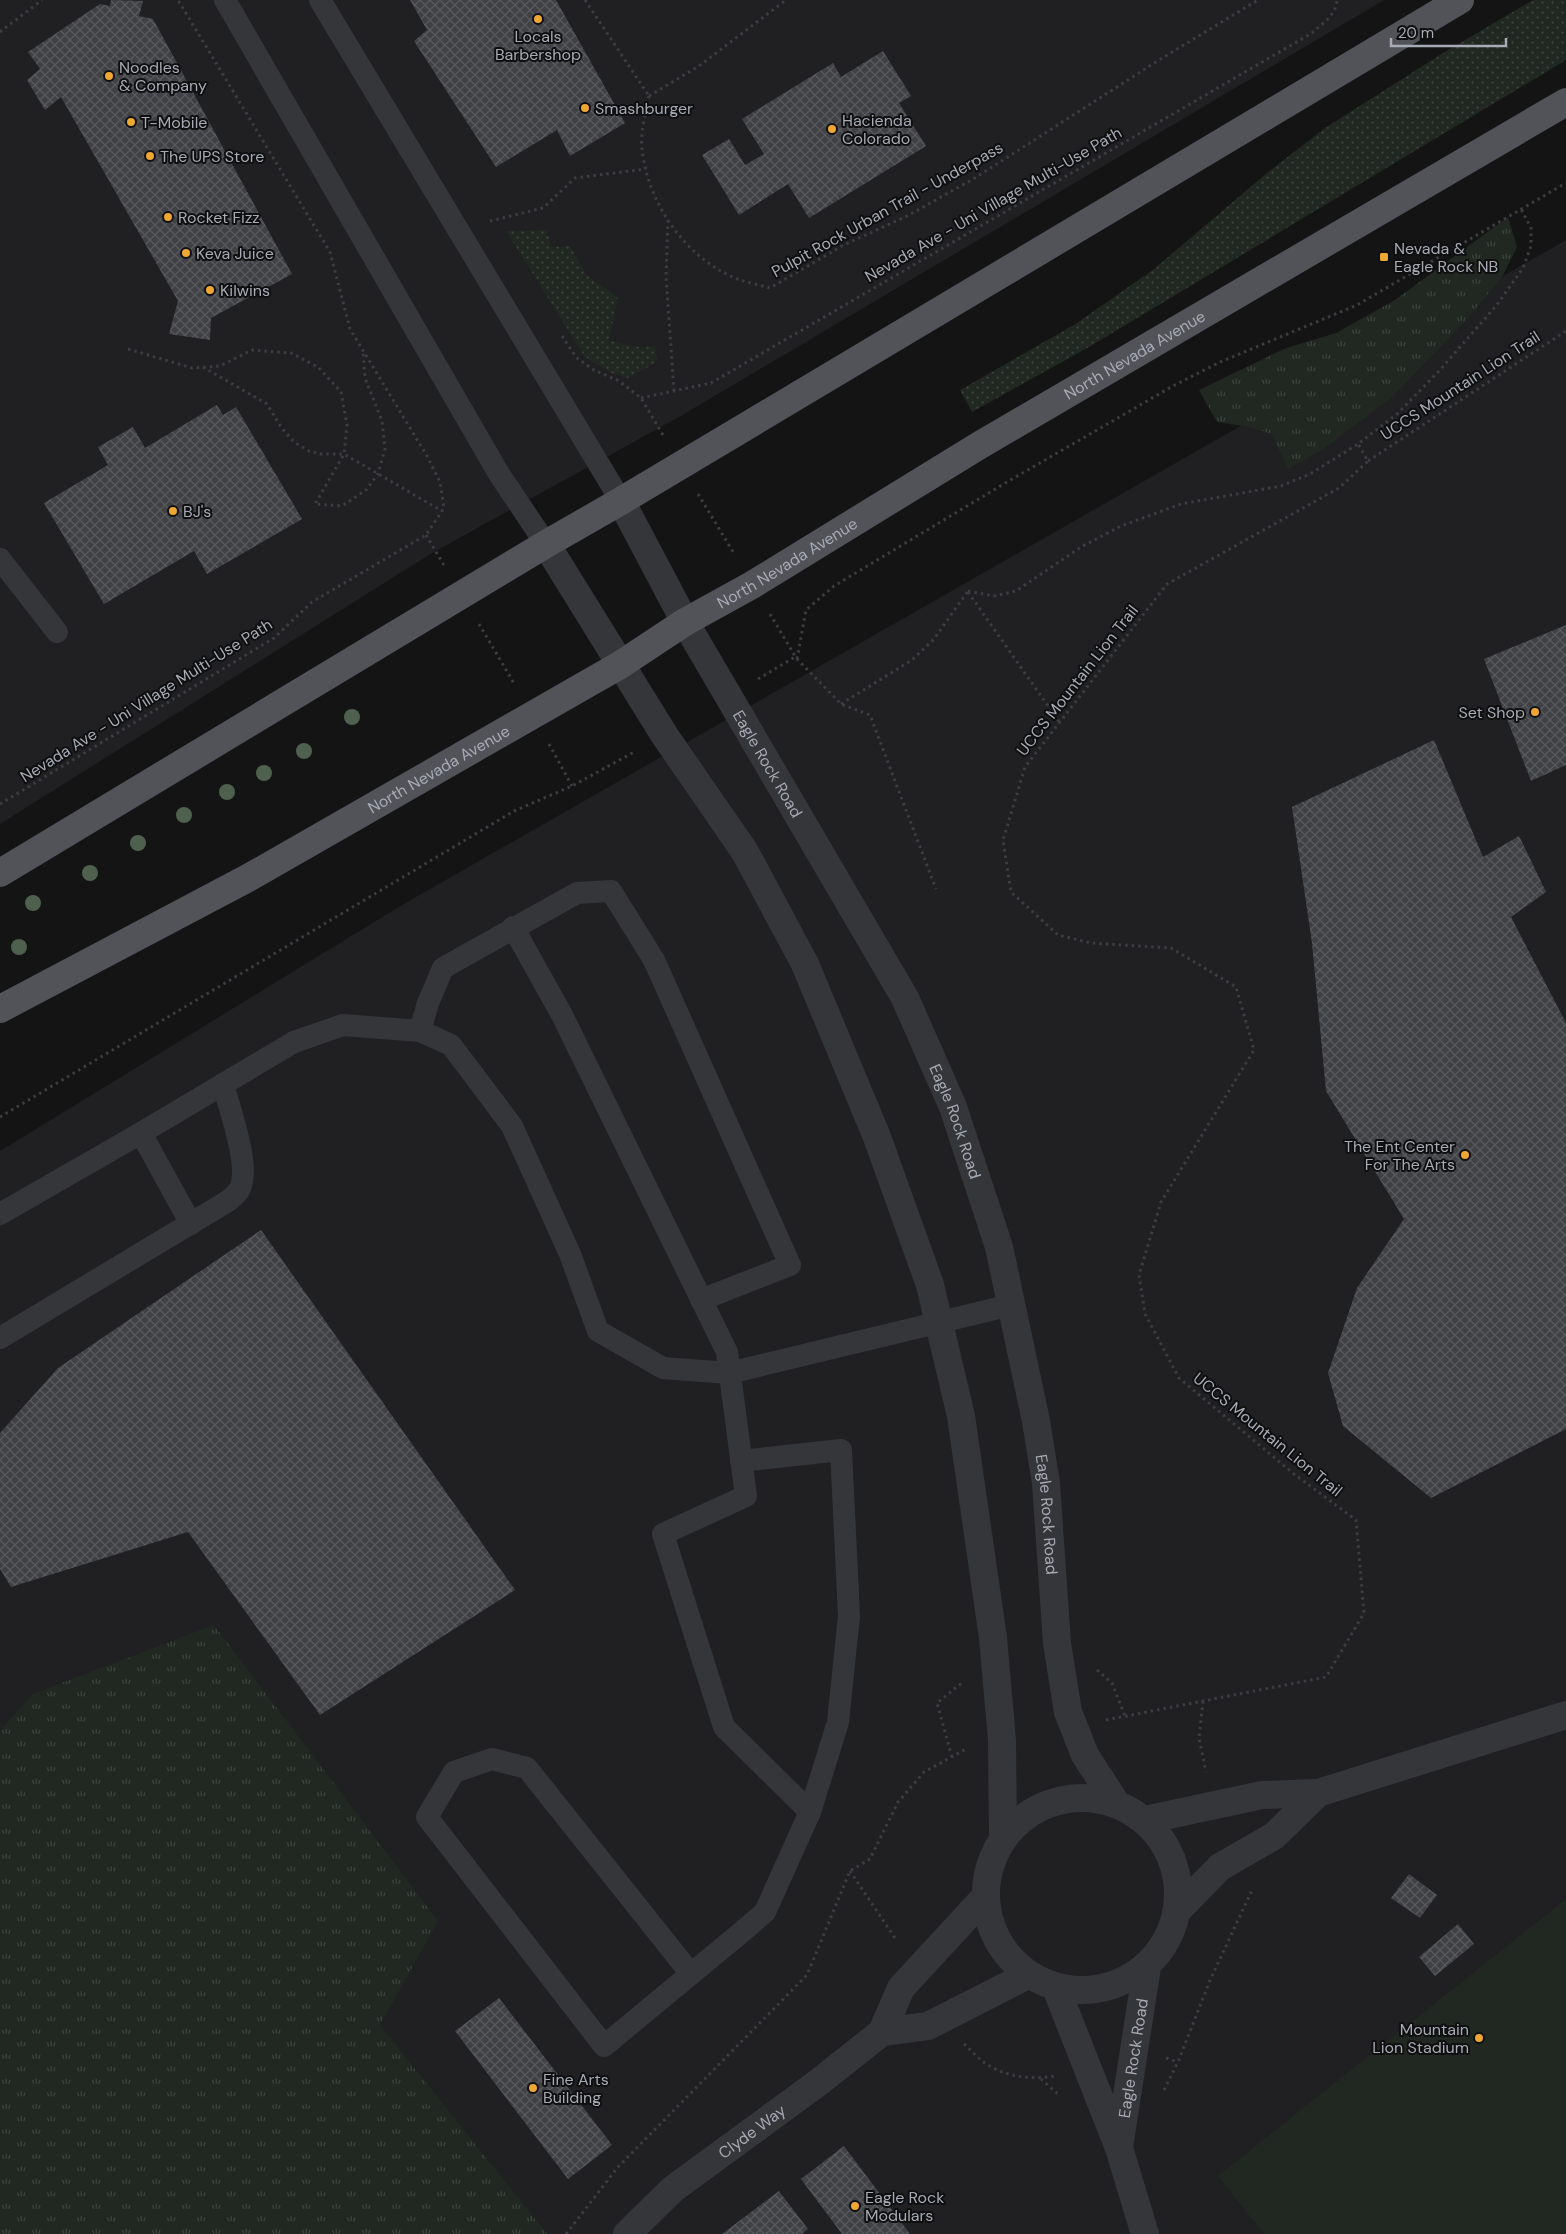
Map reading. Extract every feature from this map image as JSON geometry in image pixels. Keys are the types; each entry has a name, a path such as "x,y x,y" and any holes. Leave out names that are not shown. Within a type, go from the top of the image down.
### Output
{"main road":[{"path":"0,873 546,544 1460,0"},
{"name":"North Nevada Avenue","path":"0,1009 248,878 620,665 685,622 752,585 980,445 1566,102"}],"street":[{"name":"Eagle Rock Road","path":"621,501 685,622 905,998 953,1107 1000,1247 1036,1421 1046,1483 1057,1643 1068,1712 1085,1755 1116,1803"},
{"name":"Eagle Rock Road","path":"546,544 665,736 745,852 804,964 877,1137 930,1285 961,1416 993,1638 1002,1740 1003,1839"},
{"path":"1145,1820 1262,1795 1318,1793 1566,1715"},
{"path":"1178,1910 1220,1867 1274,1836 1318,1793"},
{"name":"Eagle Rock Road","path":"1083,1797 1116,1803 1145,1820 1166,1845 1178,1876 1178,1910 1168,1941 1147,1967 1119,1985 1086,1992 1056,1988 1028,1975 1006,1954 991,1927 985,1897 989,1866 1003,1839 1024,1817 1050,1802 1083,1797"},
{"path":"882,2032 901,1988 985,1897"},
{"name":"Eagle Rock Road","path":"1119,2148 1147,1967"},
{"path":"882,2032 928,2026 1028,1975"},
{"name":"Eagle Rock Road","path":"1056,1988 1119,2148 1145,2234"},
{"name":"Clyde Way","path":"627,2234 674,2189 819,2082 882,2032"}],"lane":[{"path":"225,0 499,474 546,544"},
{"path":"320,0 621,501"},
{"path":"0,559 56,632"},
{"path":"420,1031 428,1003 443,968 513,927 577,893 611,891 654,960 790,1265 701,1300"},
{"path":"513,927 562,1014 726,1352 746,1496 663,1534 724,1727 810,1812"},
{"path":"0,1214 294,1042 342,1025 420,1031 451,1045 512,1126 570,1254 598,1331 663,1368 729,1373 1011,1304"},
{"path":"0,1338 191,1224 228,1201 240,1190 244,1171 242,1152 223,1084"},
{"path":"141,1133 191,1224"},
{"path":"691,1974 527,1768 492,1759 454,1772 427,1817 604,2046 691,1974 765,1912 810,1812 838,1722 849,1616 841,1450 741,1461"}],"path":[{"path":"0,32 42,0"},
{"path":"178,0 330,252 350,329 427,456 440,482 443,509"},
{"path":"584,0 649,96 699,66 786,0"},
{"name":"Pulpit Rock Urban Trail - Underpass","path":"649,96 642,148 651,188 668,220 690,248 714,266 740,280 770,288 842,246 907,216 975,178 1159,60 1258,0"},
{"name":"Nevada Ave - Uni Village Multi-Use Path","path":"642,398 711,383 1312,33 1328,20 1336,5 1336,0"},
{"path":"495,229 490,221 543,208 575,178 646,169"},
{"path":"558,330 576,357 592,369 619,381 642,398 796,658 806,610 834,586 1007,482 1173,386 1234,356 1357,305 1566,183"},
{"path":"968,591 994,596 1016,591 1081,547 1121,526 1181,504 1281,486 1310,474 1358,444 1396,414 1440,370 1496,306 1523,268 1531,246 1531,228 1521,209"},
{"path":"668,220 666,276 674,391"},
{"name":"UCCS Mountain Lion Trail","path":"1074,1726 1326,1677 1364,1613 1356,1520 1294,1474 1179,1378 1144,1314 1139,1275 1161,1202 1254,1050 1236,986 1171,948 1091,943 1058,935 1010,892 1003,840 1025,767 1167,584 1339,488 1368,461 1566,331"},
{"path":"128,349 192,368 220,366 252,350 291,354 318,366 341,392 347,425 344,454 315,504 342,506 366,490 378,474 385,449 382,421 365,378 363,350"},
{"path":"203,367 267,404 281,427 294,442 309,451 320,454 344,454 443,509"},
{"path":"1358,444 1368,461"},
{"name":"Nevada Ave - Uni Village Multi-Use Path","path":"0,804 274,638 312,602 426,535 443,509"},
{"path":"0,1117 514,811 572,786 533,715 426,535"},
{"path":"968,591 1060,723"},
{"path":"936,889 870,715 841,704 912,660 934,639 968,591"},
{"path":"1203,1701 1199,1738 1212,1806"},
{"path":"938,1703 952,1757"},
{"path":"566,2234 618,2168 808,1975 850,1871 870,1859 898,1802 924,1772 972,1746"},
{"path":"850,1871 900,1946"},
{"path":"1161,2098 1178,2062 1212,1978 1254,1887 1251,1881"},
{"path":"960,2040 988,2066 1016,2076 1040,2079 1063,2074"}],"shaded area":[{"path":"0,0 1384,0 679,417 432,553 0,824"},
{"path":"1566,240 1566,2234 0,2234 0,1151 402,905"}],"green space":[{"path":"1533,0 1566,0 1566,60 1089,347 972,412 960,390 1074,325 1154,269 1267,173 1325,128 1443,53"},
{"path":"1508,217 1517,247 1502,277 1467,319 1390,399 1322,450 1288,469 1272,434 1250,427 1217,422 1199,390 1286,348 1336,333 1395,300"},
{"path":"547,230 551,247 570,246 586,274 618,298 609,340 632,346 655,346 657,362 628,378 611,373 585,357 506,231"},
{"path":"214,1625 438,1921 380,2025 547,2234 0,2234 0,1731 33,1694"},
{"name":"Mountain Lion Stadium","path":"1566,1899 1566,2234 1264,2234 1218,2176"}],"building":[{"path":"111,0 143,1 139,16 153,19 292,274 211,318 210,340 169,334 178,301 61,97 45,110 27,80 40,69 28,52 100,4 110,6"},
{"path":"410,0 556,0 625,123 570,156 557,130 496,167 414,41 427,30"},
{"name":"Hacienda Colorado","path":"883,51 911,96 899,103 926,146 809,218 788,184 739,215 702,155 729,139 745,165 764,154 742,119 833,63 841,77"},
{"name":"BJ's","path":"217,405 223,415 236,407 302,519 207,574 194,551 104,604 44,503 108,465 98,447 133,427 145,448"},
{"name":"Set Shop","path":"1566,625 1566,765 1531,781 1484,659"},
{"name":"The Ent Center For The Arts","path":"1434,740 1483,857 1519,836 1546,892 1511,917 1566,1023 1566,1429 1431,1498 1343,1426 1328,1373 1357,1288 1404,1219 1326,1091 1312,943 1292,807"},
{"path":"261,1230 515,1590 320,1715 188,1532 11,1587 0,1569 0,1433 58,1368"},
{"path":"1409,1874 1437,1895 1420,1918 1391,1898"},
{"path":"1458,1924 1474,1944 1435,1976 1419,1957"},
{"name":"Fine Arts Building","path":"499,1998 612,2145 568,2179 455,2031"},
{"name":"Eagle Rock Modulars","path":"844,2146 910,2234 842,2234 801,2179"},
{"path":"779,2191 808,2229 802,2234 722,2234"}],"place":[{"name":"Locals Barbershop","path":"538,19"},
{"name":"Noodles & Company","path":"109,76"},
{"name":"Smashburger","path":"585,108"},
{"name":"T-Mobile","path":"131,122"},
{"name":"Hacienda Colorado","path":"832,129"},
{"name":"The UPS Store","path":"150,156"},
{"name":"Rocket Fizz","path":"168,217"},
{"name":"Keva Juice","path":"186,253"},
{"name":"Nevada & Eagle Rock NB","path":"1384,257"},
{"name":"Kilwins","path":"210,290"},
{"name":"BJ's","path":"173,511"},
{"name":"Set Shop","path":"1535,712"},
{"name":"The Ent Center For The Arts","path":"1465,1155"},
{"name":"Mountain Lion Stadium","path":"1479,2038"},
{"name":"Fine Arts Building","path":"533,2088"},
{"name":"Eagle Rock Modulars","path":"855,2206"}]}
